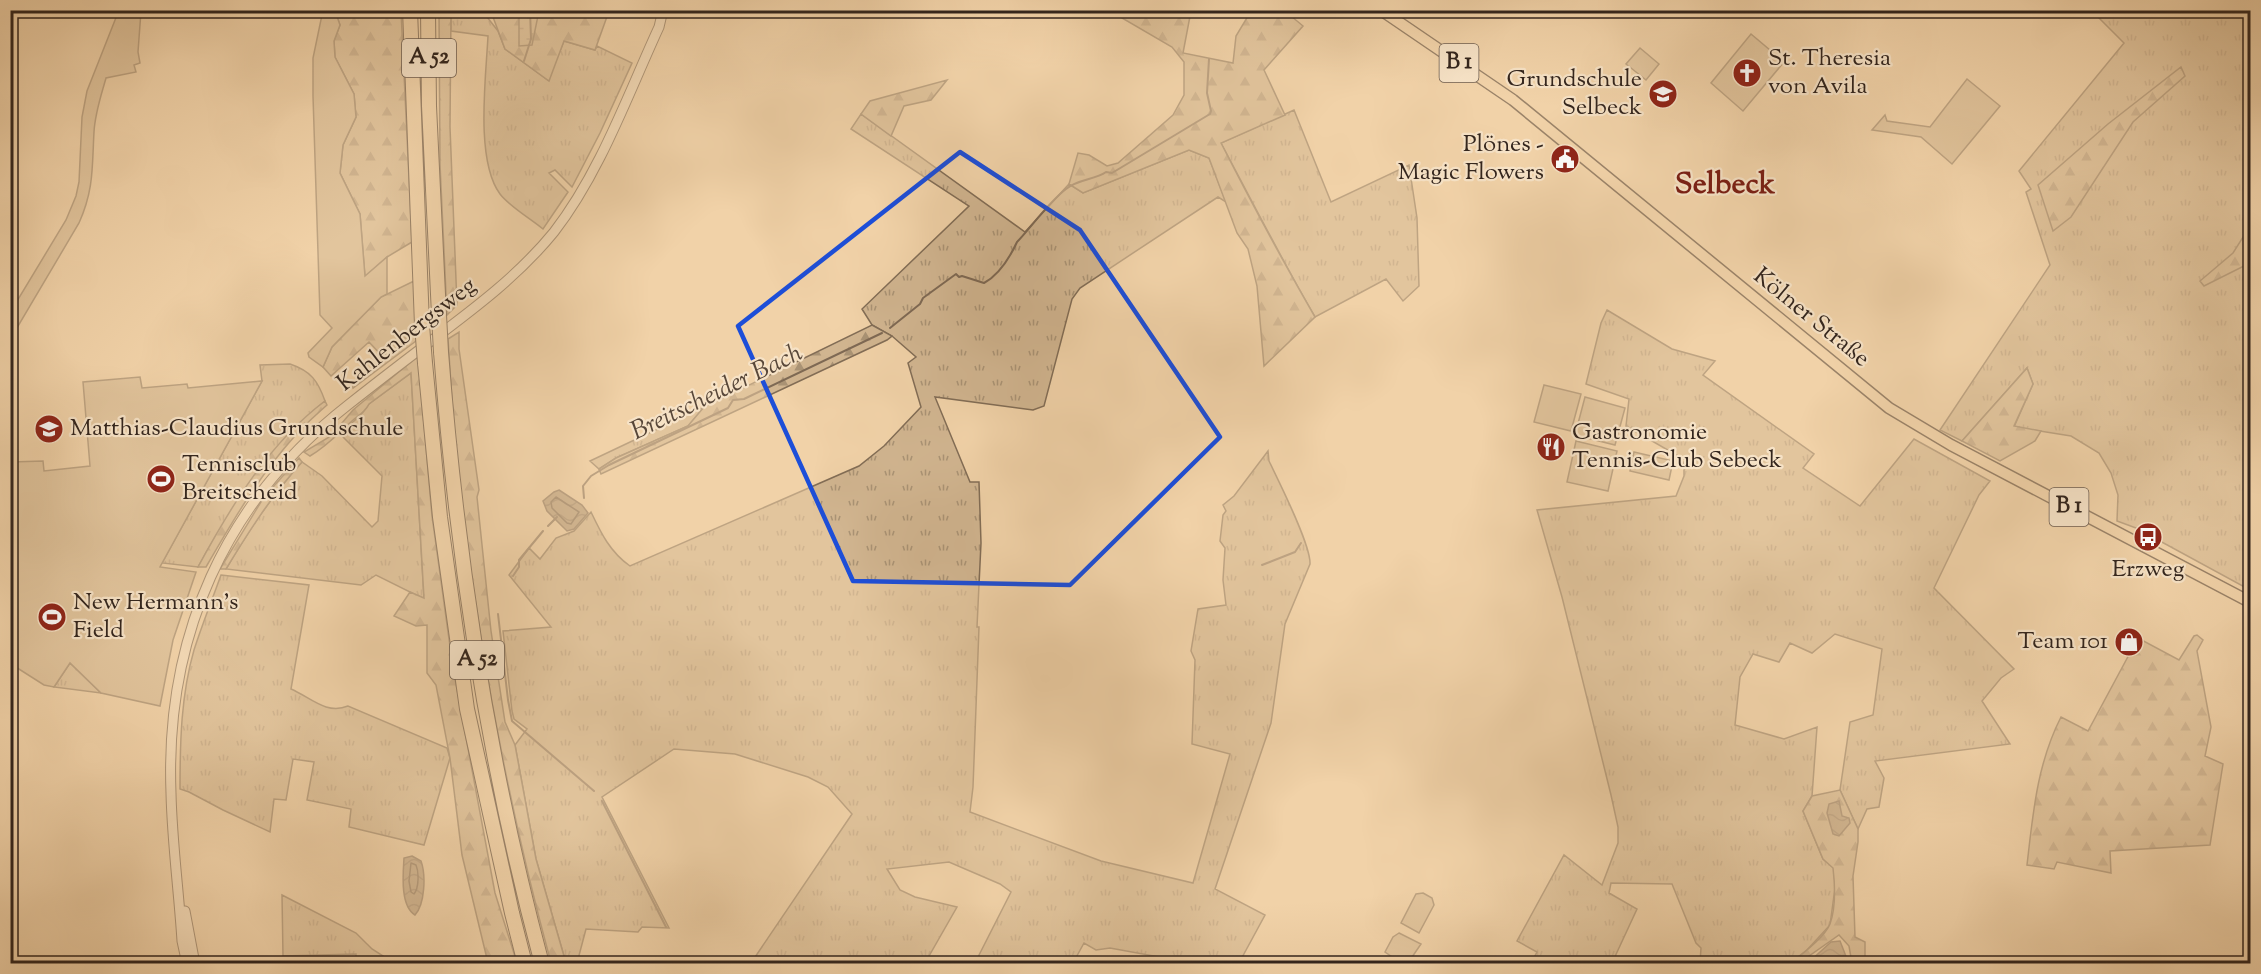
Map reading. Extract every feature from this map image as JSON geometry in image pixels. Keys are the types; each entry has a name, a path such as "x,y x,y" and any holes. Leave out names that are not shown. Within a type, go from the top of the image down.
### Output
{"highway":[{"name":"A 52","path":"410,10 422,325 440,517 467,709 525,963"},
{"name":"A 52","path":"428,10 429,106 441,352 456,515 481,686 504,812 542,963"}],"main road":[{"name":"Kölner Straße","path":"1381,10 1513,100 1889,408 1941,439 2250,602"}],"street":[{"name":"Kahlenbergsweg","path":"659,27 663,10"},
{"name":"Kahlenbergsweg","path":"187,963 182,941 171,794 172,728 186,641 198,605 236,528 265,486 308,438 487,298 512,276 552,234 566,215 595,163 659,27 670,10"},
{"name":"Kahlenbergsweg","path":"179,885 195,963"}],"highlighted area":[{"path":"960,152 1080,230 1220,437 1070,585 853,581 738,326"}],"green space":[{"path":"119,10 141,11 138,52 140,63 134,65 136,72 106,78 98,105 91,178 84,211 11,338 11,311 66,220 76,196 79,182 82,117 87,91"},
{"path":"323,10 335,11 340,25 334,41 335,57 354,94 356,117 343,145 340,173 360,214 365,276 387,257 387,294 381,297 332,347 323,367 309,357 308,353 332,328 320,315 313,96 313,58"},
{"path":"335,11 401,11 412,242 387,257 365,277 360,214 340,173 343,145 356,117 354,94 335,57 334,41 340,25"},
{"path":"439,11 451,11 450,127 457,305 447,315 440,164"},
{"path":"451,11 487,11 487,17 498,31 505,49 548,80 564,41 595,50 597,46 632,63 572,187 555,170 549,173 568,192 543,229 504,199 492,179 487,161 484,118 488,36 451,31"},
{"path":"492,11 609,11 595,50 564,41 549,81 505,49"},
{"path":"519,11 539,11 532,45 519,46"},
{"path":"1110,11 1191,11 1183,53 1233,63 1236,36 1251,11 1285,11 1303,26 1264,70 1285,115 1221,143 1315,317 1264,366 1257,286 1248,249 1237,233 1209,158 1189,150 1083,193 1069,184 1078,153 1089,155 1107,166 1118,163 1173,115 1184,95 1184,62 1172,47"},
{"path":"2092,11 2250,11 2250,590 2136,528 2117,521 2118,495 2111,473 2099,453 2071,436 2014,427 2033,384 2027,368 1962,441 1940,430 2050,265 2026,192 2031,189 2019,171 2124,43"},
{"path":"1751,34 1784,62 1743,111 1711,83"},
{"path":"1640,48 1659,64 1646,80 1626,64"},
{"path":"2181,67 2185,76 2133,122 2071,217 2053,231 2038,185 2108,124"},
{"path":"1967,79 2000,106 1952,164 1921,137 1872,130 1885,115 1887,121 1930,127"},
{"path":"947,80 931,100 904,106 891,136 861,114 870,101"},
{"path":"1294,110 1331,202 1409,165 1417,218 1419,286 1403,301 1386,279 1315,317 1221,143"},
{"path":"861,114 1025,232 1069,184 1083,193 1189,150 1209,158 1226,202 1218,197 1080,288 1072,299 1044,406 1033,410 935,397 970,482 979,482 981,543 977,627 979,627 970,812 1101,861 1193,883 1230,754 1192,744 1195,660 1191,651 1198,609 1226,605 1223,580 1225,548 1220,541 1223,515 1226,511 1223,505 1234,496 1268,451 1269,461 1294,513 1310,564 1285,624 1271,723 1215,889 1265,915 1239,963 1163,963 1165,958 1110,948 1096,950 1084,943 1073,963 975,963 1011,892 1000,884 949,862 887,869 900,890 915,897 957,907 925,963 751,963 852,814 828,787 808,777 735,754 674,749 602,797 669,928 642,927 638,932 586,929 577,963 566,963 536,859 515,745 527,729 514,719 512,711 503,631 551,627 509,575 529,548 540,559 556,538 574,531 591,512 602,535 623,561 630,566 859,466 884,446 921,407 908,363 916,357 892,336 872,325 862,309 969,206 851,129"},
{"path":"2250,226 2250,263 2204,286 2200,281 2233,253"},
{"path":"414,281 416,341 353,388 352,386 384,358 369,342 331,376 323,367 332,347 381,297"},
{"path":"1607,310 1672,349 1715,361 1703,375 1814,454 1803,468 1860,506 1914,439 1990,481 1979,495 1934,588 2014,669 2001,678 1982,701 2010,744 1875,761 1884,778 1879,807 1867,809 1858,829 1840,790 1850,722 1873,715 1882,649 1835,634 1812,653 1790,643 1779,662 1753,654 1740,677 1735,725 1784,739 1817,727 1812,796 1803,811 1823,859 1834,868 1835,888 1830,925 1807,950 1790,963 1700,963 1701,948 1696,943 1672,884 1611,883 1609,893 1637,909 1612,963 1531,963 1537,952 1517,941 1564,855 1602,885 1618,843 1618,827 1611,795 1562,597 1537,510 1676,496 1684,476 1684,462 1687,461 1626,426 1629,399 1586,384 1601,323"},
{"path":"872,325 892,336 601,474 599,469 616,458 688,426 704,407"},
{"path":"459,332 459,349 479,490 477,497 491,631 505,722 515,745 536,859 566,963 551,963 520,841 484,655 465,530 453,419 448,339"},
{"path":"418,356 432,516 453,668 495,893 517,963 488,963 462,855 450,758 436,685 427,673 427,625 416,626 394,616 410,592 424,598 411,373 369,404 322,448 310,456 304,452 331,436 353,410"},
{"path":"290,364 313,378 325,401 296,428 251,485 223,525 198,567 162,563 262,381 260,365"},
{"path":"2027,368 2033,384 2014,426 2041,431 2035,441 2000,461 1962,441"},
{"path":"411,373 424,599 376,575 361,585 226,569 261,514 302,462 322,476 372,527 378,521 382,476 340,434 360,416 369,404"},
{"path":"140,377 142,388 187,384 188,388 262,381 160,567 196,572 173,640 160,706 101,693 70,663 54,687 44,685 11,664 11,462 43,461 44,471 90,466 83,382"},
{"path":"1544,385 1581,394 1571,431 1534,422"},
{"path":"1585,397 1625,408 1615,445 1575,435"},
{"path":"325,401 327,405 281,452 258,483 206,567 198,567 238,499 269,456 286,436"},
{"path":"704,407 688,426 616,458 599,469 590,461"},
{"path":"1576,441 1617,451 1608,491 1567,482"},
{"path":"1634,452 1673,461 1669,480 1630,471"},
{"path":"299,458 302,462 261,514 226,569 220,569 264,497"},
{"path":"221,575 309,585 291,689 325,707 348,706 447,748 450,758 424,845 349,827 351,809 307,800 314,762 293,759 286,800 274,799 270,832 180,789 181,736 186,684 194,650"},
{"path":"2197,635 2203,640 2197,651 2211,727 2205,756 2223,764 2210,845 2110,851 2111,873 2057,862 2054,869 2027,865 2041,771 2061,717 2088,731 2138,638 2179,660 2194,636"},
{"path":"70,663 101,693 54,687"},
{"path":"1840,790 1858,829 1853,876 1855,937 1865,942 1865,963 1852,963 1849,946 1839,935 1799,963 1790,964 1827,929 1834,903 1833,868 1823,859 1803,811 1812,796"},
{"path":"1423,893 1432,898 1434,905 1419,933 1401,923 1416,894"},
{"path":"282,895 356,933 372,949 394,963 356,963 356,954 283,956"},
{"path":"1399,933 1421,944 1408,963 1401,963 1385,952 1393,937"}],"water":[{"path":"559,490 582,505 588,513 574,529 567,531 547,511 543,501"},
{"path":"1839,801 1842,816 1849,818 1850,823 1839,836 1833,834 1827,813 1829,804"},
{"path":"412,856 421,861 424,874 423,897 415,915 407,905 403,872 404,858"},
{"path":"1840,941 1847,959 1845,963 1808,963 1831,942"}],"waterway":[{"path":"524,61 531,39 530,10"},
{"name":"Breitscheider Bach","path":"890,328 920,304 923,298 956,274 959,277 984,283 989,280 1004,265 1017,242 1041,214 1071,186 1106,172 1112,173 1210,114 1207,93 1209,59"},
{"name":"Breitscheider Bach","path":"584,498 583,486 591,476 609,465 728,408 733,400 744,399 882,333"},
{"path":"548,526 557,517"},
{"path":"513,576 519,567 519,560 543,531"},
{"path":"1262,565 1295,552 1301,543"},
{"path":"498,614 512,721 594,791"},
{"path":"602,801 666,927"}],"place":[{"name":"St. Theresia von Avila","path":"1747,73"},
{"name":"Grundschule Selbeck","path":"1663,94"},
{"name":"Plönes - Magic Flowers","path":"1565,159"},
{"name":"Matthias-Claudius Grundschule","path":"49,429"},
{"name":"Gastronomie Tennis-Club Sebeck","path":"1551,447"},
{"name":"Tennisclub Breitscheid","path":"161,479"},
{"name":"Erzweg","path":"2148,537"},
{"name":"New Hermann's Field","path":"52,617"},
{"name":"Team 101","path":"2129,642"}],"district":[{"name":"Selbeck","path":"1725,185"}]}
